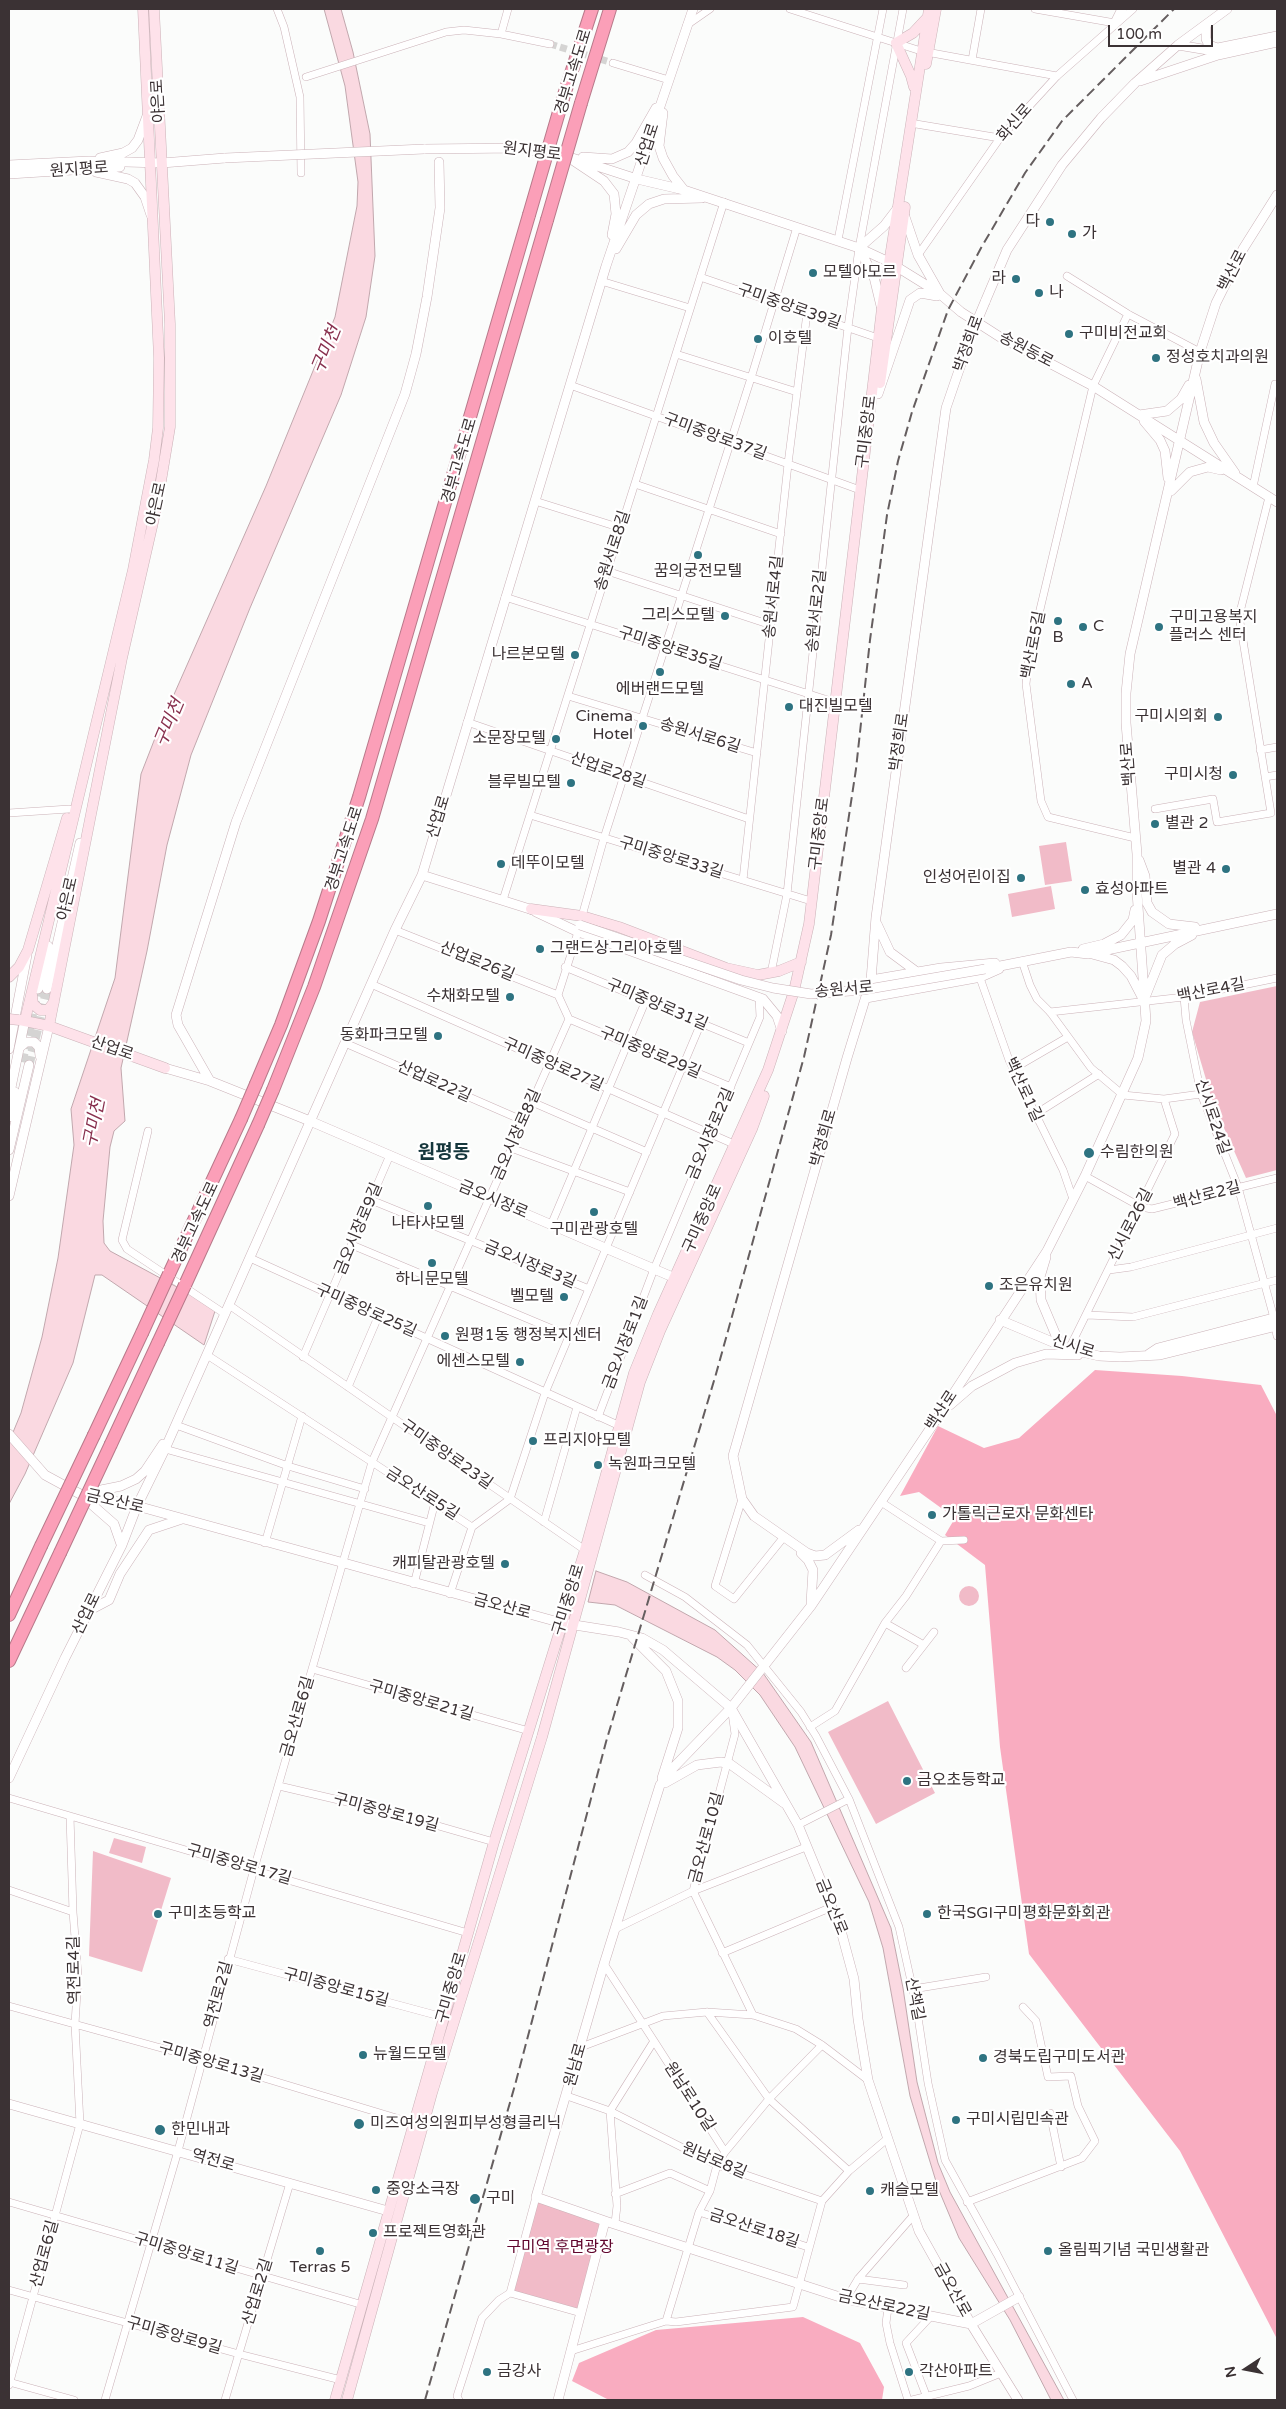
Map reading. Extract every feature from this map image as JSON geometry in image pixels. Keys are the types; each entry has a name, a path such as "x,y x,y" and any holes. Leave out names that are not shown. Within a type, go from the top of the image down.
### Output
{"highway":[{"name":"경부고속도로","path":"9,1615 241,1119 281,1025 316,929 359,797 529,215 592,9"},
{"name":"경부고속도로","path":"9,1661 112,1444 258,1125 314,987 372,819 610,9"}],"main road":[{"name":"야은로","path":"101,707 133,570 154,460 158,428 159,358 143,9"},
{"name":"야은로","path":"122,658 157,505 170,427 170,324 154,9"},
{"name":"구미중앙로","path":"901,211 915,93 936,9"},
{"path":"915,93 911,76 896,43 913,33 928,13"},
{"name":"구미중앙로","path":"347,2400 432,2093 542,1737 585,1550 634,1373 776,1051 811,941 893,264 916,124 928,13"},
{"name":"구미중앙로","path":"335,2400 494,1842 529,1731 567,1624 649,1356 752,1128 784,1045 796,991 811,901 878,338 882,308 893,264"},
{"path":"50,1026 122,658"},
{"path":"9,977 19,967 28,950 101,707"},
{"path":"54,1001 48,1010 40,1010 33,1004 39,990 84,767"},
{"path":"532,909 580,924 618,927 726,968 758,975 770,973 801,962"},
{"path":"758,975 774,988 796,991"},
{"path":"15,1020 39,990"},
{"name":"산업로","path":"15,1020 50,1026 164,1068"}],"street":[{"path":"277,9 284,27 300,96 301,173"},
{"path":"501,34 508,9"},
{"name":"산업로","path":"9,1778 88,1611 122,1545 137,1506 165,1449 395,930 422,875 601,281 693,9"},
{"path":"687,26 710,9"},
{"path":"790,9 925,51 1057,76"},
{"path":"838,240 883,9"},
{"path":"882,308 874,277 859,248 903,9"},
{"path":"972,60 981,9"},
{"path":"1035,9 1115,23 1122,9"},
{"name":"화신로","path":"918,255 1000,138 1057,76 1133,9"},
{"name":"박정희로","path":"783,1538 754,1516 742,1499 733,1456 871,980 876,917 946,408 970,338 1007,250 1062,165 1101,118 1135,83 1178,45 1227,9"},
{"path":"1206,25 1206,39 1209,45 1218,52"},
{"path":"309,77 398,46 446,32 464,30 501,34 550,44"},
{"path":"1135,83 1218,52 1277,36"},
{"path":"1178,45 1198,54 1277,42"},
{"path":"613,63 668,84"},
{"path":"562,155 612,159 628,152 636,143 668,84"},
{"path":"668,84 659,146 668,168 684,190"},
{"path":"88,166 132,148 138,140 148,116"},
{"path":"916,124 1000,138"},
{"name":"원지평로","path":"9,174 88,166 225,158 424,149 517,148 562,155 637,179"},
{"path":"562,155 604,181 614,194 616,214 606,266"},
{"path":"210,1081 178,1025 176,1015 236,822 405,394 416,354 427,297 440,208 439,162"},
{"name":"원지평로","path":"9,165 88,166"},
{"path":"88,166 135,183 144,197 152,219"},
{"name":"송원동로","path":"637,179 724,202 838,240 893,264 939,293 961,312 1000,337 1093,386 1273,499 1239,616 1271,813 1217,822 1213,798 1155,809"},
{"name":"백산로","path":"731,1708 811,1606 942,1412 1000,1320 1047,1251 1123,1095 1142,1041 1146,1021 1137,892 1137,854 1126,723 1128,672 1200,352 1216,303 1243,249 1277,195"},
{"path":"606,266 636,215 643,208 664,199 709,198"},
{"name":"송원서로8길","path":"503,900 724,202"},
{"path":"859,248 901,211 918,255 939,293"},
{"name":"송원서로6길","path":"580,924 604,838 751,378 797,227"},
{"name":"송원서로2길","path":"770,973 787,894 830,479 859,248"},
{"path":"1067,276 1128,314 1200,352"},
{"name":"구미중앙로39길","path":"700,277 878,338"},
{"path":"601,281 690,308"},
{"path":"878,394 907,307 915,295 931,293 961,312"},
{"name":"송원서로4길","path":"743,880 788,464 807,313"},
{"path":"1093,386 1128,314"},
{"path":"676,354 797,392"},
{"name":"백산로","path":"1139,415 1155,414 1174,406 1187,390 1197,363"},
{"name":"백산로","path":"1197,363 1196,382 1204,422 1214,443 1238,478"},
{"path":"1253,487 1275,384"},
{"name":"구미중앙로37길","path":"570,385 860,490"},
{"name":"백산로5길","path":"1093,386 1029,656 1026,684 1041,801 1048,816 1135,838"},
{"name":"백산로","path":"1139,415 1160,440 1165,452 1168,481 1167,500"},
{"name":"백산로","path":"1167,500 1176,483 1190,472 1198,469 1215,468 1238,478"},
{"path":"635,484 781,534"},
{"path":"534,501 621,528"},
{"path":"607,571 771,625"},
{"name":"구미중앙로35길","path":"506,597 834,702"},
{"name":"야은로","path":"39,990 122,658"},
{"name":"송원서로6길","path":"568,696 757,753"},
{"name":"야은로","path":"39,990 101,707"},
{"name":"산업로28길","path":"467,722 749,820"},
{"path":"1260,750 1277,747"},
{"path":"1265,777 1277,775"},
{"path":"9,813 69,809"},
{"name":"구미중앙로33길","path":"530,815 811,901"},
{"path":"1137,854 1145,876 1147,903 1152,912 1169,924 1213,927"},
{"path":"422,875 580,924 759,997 768,1003 777,1016 782,1031"},
{"path":"1071,952 1104,944 1121,935 1133,920 1137,892"},
{"name":"송원서로","path":"580,924 741,980 773,988 812,994 855,991 1071,952 1088,954 1277,914"},
{"path":"876,917 879,932 890,952 917,972"},
{"path":"569,1019 558,995 565,967 580,924"},
{"path":"1144,1001 1157,964 1168,949 1189,936 1213,927"},
{"name":"산업로26길","path":"395,930 558,995"},
{"path":"9,1049 28,950"},
{"path":"1088,954 1106,957 1122,966 1131,976 1144,1001"},
{"path":"1022,961 1036,998 1050,1012 1091,1068 1123,1095 1164,1099 1201,1094"},
{"path":"871,980 982,963 1013,963"},
{"path":"866,998 980,978 1013,963"},
{"name":"구미중앙로31길","path":"565,967 749,1043"},
{"name":"백산로1길","path":"980,978 1013,1069 1062,1170 1073,1199"},
{"name":"백산로4길","path":"1144,1001 1184,997 1277,978"},
{"name":"구미중앙로27길","path":"371,984 736,1145"},
{"path":"759,997 774,988"},
{"name":"금오시장로2길","path":"654,1269 760,1017 759,997"},
{"name":"신시로24길","path":"1184,997 1186,1020 1201,1094 1238,1188 1276,1325"},
{"path":"551,1225 646,1000"},
{"path":"1050,1012 1144,1001"},
{"name":"금오시장로8길","path":"450,1285 569,1019"},
{"name":"구미중앙로29길","path":"569,1019 731,1087"},
{"path":"9,1097 19,1048 15,1020"},
{"name":"금오시장로3길","path":"510,1499 545,1393 701,1023"},
{"path":"9,1196 50,1026"},
{"path":"1013,1069 1068,1037"},
{"path":"19,1048 26,1042 37,1044 40,1054 39,1069"},
{"name":"산업로22길","path":"345,1043 524,1121"},
{"path":"9,1116 25,1064 9,1150"},
{"name":"산업로","path":"164,1068 210,1081 310,1121"},
{"path":"1034,1115 1099,1074"},
{"name":"신시로26길","path":"1069,1349 1141,1207 1175,1134 1164,1099"},
{"path":"532,1102 647,1152"},
{"name":"금오시장로","path":"310,1121 676,1278"},
{"name":"구미중앙로23길","path":"148,1130 122,1240 127,1249 303,1357 585,1550"},
{"path":"512,1148 630,1192"},
{"name":"금오시장로9길","path":"303,1357 390,1155"},
{"name":"백산로2길","path":"1085,1176 1141,1207 1159,1209 1277,1178"},
{"name":"금오시장로3길","path":"371,1200 589,1289"},
{"path":"1109,1270 1131,1267 1277,1228"},
{"path":"352,1245 569,1336"},
{"path":"1047,1251 1040,1277 1041,1300 1060,1345"},
{"name":"구미중앙로25길","path":"250,1258 620,1426"},
{"name":"금오시장로1길","path":"598,1417 654,1269"},
{"path":"1087,1315 1133,1316 1277,1280"},
{"name":"금오산로5길","path":"343,1564 372,1462 450,1285"},
{"path":"348,1387 378,1316"},
{"name":"신시로","path":"1000,1320 1069,1349 1099,1356 1120,1357 1149,1354 1160,1355 1276,1325"},
{"path":"942,1412 972,1386 1015,1363 1046,1354 1099,1356"},
{"path":"207,1355 372,1462"},
{"path":"544,1522 577,1407"},
{"path":"266,1543 302,1416"},
{"path":"80,1494 121,1486 136,1479 146,1471 174,1428 288,1466 365,1489"},
{"name":"금오산로","path":"9,1434 45,1475 80,1494 137,1506 450,1594 567,1624 642,1638 663,1650 731,1708 798,1824 850,1957 868,2080 919,2231 970,2324 1018,2400"},
{"path":"165,1449 361,1505"},
{"name":"금오산로5길","path":"372,1462 472,1527"},
{"path":"80,1494 114,1524 122,1545"},
{"path":"472,1527 510,1499"},
{"path":"742,1499 715,1586 734,1599 783,1538"},
{"path":"414,1584 435,1502"},
{"path":"881,1502 942,1542 964,1540"},
{"name":"금오산로5길","path":"361,1505 429,1523"},
{"path":"88,1611 109,1600 120,1574 149,1530 182,1519"},
{"path":"783,1538 807,1552 821,1556 830,1553 867,1524"},
{"name":"금오산로","path":"450,1594 472,1527"},
{"path":"783,1538 811,1564 814,1575 811,1606"},
{"path":"810,1726 835,1711 885,1623 906,1596 942,1542"},
{"name":"금오산로6길","path":"254,1869 343,1564"},
{"name":"산책길","path":"645,1575 693,1603 747,1645 810,1726 849,1799 899,1927 913,1989 928,2083 945,2160 1073,2400"},
{"path":"885,1623 924,1645"},
{"path":"906,1668 934,1632"},
{"path":"628,1634 649,1652 666,1671 678,1701 678,1728 660,1785"},
{"name":"구미중앙로21길","path":"312,1669 529,1731"},
{"name":"금오산로10길","path":"731,1708 735,1734 692,1891 753,2015"},
{"name":"원남로","path":"536,2197 604,1964 660,1785 674,1767 731,1708"},
{"path":"660,1785 697,1765 713,1762 728,1763 788,1806"},
{"name":"구미중앙로19길","path":"278,1786 390,1812 494,1842"},
{"name":"구미중앙로17길","path":"9,1798 468,1933"},
{"path":"798,1824 849,1799"},
{"name":"역전로4길","path":"70,1816 73,1912 78,1976 75,2024 80,2124"},
{"path":"616,1928 692,1891 806,1847"},
{"name":"역전로2길","path":"105,2400 178,2151 228,1959 254,1869"},
{"path":"9,1890 73,1912"},
{"path":"722,1953 832,1907"},
{"name":"구미중앙로15길","path":"228,1959 443,2017"},
{"path":"604,1964 654,2041 610,2111 615,2223"},
{"path":"913,1989 986,1977"},
{"name":"구미중앙로13길","path":"9,2006 202,2059 413,2123"},
{"path":"968,2202 1082,2158 1095,2142 1078,2106 1071,2076 1048,2077 1036,2021 1023,2007"},
{"path":"581,2047 663,2016 707,2012 753,2015 796,2029 822,2045 868,2080"},
{"path":"707,2012 769,2099 849,2170"},
{"name":"원남로10길","path":"654,2041 725,2152"},
{"path":"666,2321 699,2212 710,2191 717,2165 725,2152 769,2099 822,2045"},
{"name":"원남로8길","path":"567,2096 610,2111 717,2165 822,2201"},
{"name":"역전로","path":"9,2104 388,2211"},
{"path":"1050,2113 1061,2167"},
{"name":"산업로6길","path":"9,2383 80,2124"},
{"name":"금오산로18길","path":"799,2284 822,2201 849,2170 887,2139"},
{"path":"615,2194 670,2173 710,2191"},
{"name":"산업로2길","path":"225,2400 290,2183"},
{"path":"510,2293 536,2197 605,2221 558,2400"},
{"name":"구미중앙로11길","path":"9,2202 363,2305"},
{"name":"금오산로18길","path":"699,2212 808,2247"},
{"path":"846,2299 858,2279 913,2216"},
{"name":"금오산로22길","path":"605,2221 846,2299 970,2324"},
{"path":"858,2279 904,2285"},
{"path":"571,2351 666,2321 676,2322 793,2307 799,2284"},
{"name":"구미중앙로9길","path":"9,2290 239,2354 341,2380"},
{"path":"459,2400 457,2396 482,2318 502,2296 510,2293 582,2312"},
{"path":"970,2324 1019,2297"},
{"path":"888,2308 886,2323 890,2343 908,2400"},
{"path":"926,2395 906,2343 931,2316"},
{"path":"912,2400 926,2395 969,2386 1001,2373"},
{"path":"9,2383 74,2400"}],"green space":[{"path":"1066,842 1072,881 1045,885 1039,846"},
{"path":"1051,886 1055,909 1012,917 1008,894"},
{"path":"1277,986 1277,1170 1246,1178 1213,1103 1192,1032 1200,1002"},
{"path":"969,1586 976,1589 979,1596 976,1603 969,1606 962,1603 959,1596 962,1589"},
{"path":"888,1701 935,1793 876,1824 828,1732"},
{"path":"114,1838 146,1847 142,1863 109,1853"},
{"path":"93,1851 171,1878 142,1972 89,1956"},
{"name":"구미역 후면광장","path":"536,2197 605,2221 581,2313 510,2293"}],"shaded area":[{"path":"1095,1370 1182,1376 1261,1385 1277,1416 1277,2339 1180,2151 1029,1954 1000,1747 985,1565 945,1535 955,1518 919,1492 900,1496 938,1426 984,1448 1019,1438"},
{"path":"803,2317 860,2343 884,2387 882,2400 609,2400 572,2381 579,2363 656,2330"}],"water":[{"name":"구미천","path":"324,9 341,9 353,52 370,134 375,256 366,317 341,395 250,608 191,755 167,845 147,951 121,1068 125,1121 114,1131 110,1147 103,1221 104,1243 110,1251 216,1308 204,1345 102,1275 95,1275 73,1363 25,1474 9,1504 9,1442 21,1413 42,1337 58,1258 74,1145 71,1109 115,978 141,774 157,733 266,486 335,317 357,206 358,182 345,86"},
{"path":"596,1571 627,1582 715,1630 763,1673 811,1742 891,1928 903,1988 917,2082 938,2163 950,2192 1064,2400 1051,2400 1010,2320 959,2238 938,2188 910,2096 883,1948 869,1902 795,1747 760,1695 735,1670 717,1657 615,1605 588,1602"}],"tunnel":[{"path":"550,44 613,63"},
{"path":"22,1062 38,989"},
{"path":"29,1065 47,989"}],"railway":[{"path":"425,2400 515,2085 606,1742 716,1374 804,1057 831,935 856,769 870,640 887,515 898,461 912,412 948,310 981,248 1025,173 1062,121 1174,9"}],"place":[{"name":"다","path":"1050,222"},
{"name":"가","path":"1072,234"},
{"name":"모텔아모르","path":"813,273"},
{"name":"라","path":"1016,279"},
{"name":"나","path":"1039,293"},
{"name":"구미비전교회","path":"1069,334"},
{"name":"이호텔","path":"758,339"},
{"name":"정성호치과의원","path":"1156,358"},
{"name":"꿈의궁전모텔","path":"698,555"},
{"name":"그리스모텔","path":"725,616"},
{"name":"B","path":"1058,621"},
{"name":"C","path":"1083,627"},
{"name":"구미고용복지 플러스 센터","path":"1159,627"},
{"name":"나르본모텔","path":"575,655"},
{"name":"에버랜드모텔","path":"660,672"},
{"name":"A","path":"1071,684"},
{"name":"대진빌모텔","path":"789,707"},
{"name":"구미시의회","path":"1218,717"},
{"name":"Cinema Hotel","path":"643,726"},
{"name":"소문장모텔","path":"556,739"},
{"name":"구미시청","path":"1233,775"},
{"name":"블루빌모텔","path":"571,783"},
{"name":"별관 2","path":"1155,824"},
{"name":"데뚜이모텔","path":"501,864"},
{"name":"별관 4","path":"1226,869"},
{"name":"인성어린이집","path":"1021,878"},
{"name":"효성아파트","path":"1085,890"},
{"name":"그랜드상그리아호텔","path":"540,949"},
{"name":"수채화모텔","path":"510,997"},
{"name":"동화파크모텔","path":"438,1036"},
{"name":"수림한의원","path":"1089,1153"},
{"name":"나타샤모텔","path":"428,1206"},
{"name":"구미관광호텔","path":"594,1212"},
{"name":"하니문모텔","path":"432,1263"},
{"name":"조은유치원","path":"989,1286"},
{"name":"벨모텔","path":"564,1297"},
{"name":"원평1동 행정복지센터","path":"445,1336"},
{"name":"에센스모텔","path":"520,1362"},
{"name":"프리지아모텔","path":"533,1441"},
{"name":"녹원파크모텔","path":"598,1465"},
{"name":"가톨릭근로자 문화센타","path":"932,1515"},
{"name":"캐피탈관광호텔","path":"505,1564"},
{"name":"금오초등학교","path":"907,1781"},
{"name":"구미초등학교","path":"158,1914"},
{"name":"한국SGI구미평화문화회관","path":"927,1914"},
{"name":"뉴월드모텔","path":"363,2055"},
{"name":"경북도립구미도서관","path":"983,2058"},
{"name":"구미시립민속관","path":"956,2120"},
{"name":"미즈여성의원피부성형클리닉","path":"359,2124"},
{"name":"한민내과","path":"160,2130"},
{"name":"중앙소극장","path":"376,2190"},
{"name":"캐슬모텔","path":"870,2191"},
{"name":"구미","path":"475,2199"},
{"name":"프로젝트영화관","path":"373,2233"},
{"name":"Terras 5","path":"320,2251"},
{"name":"올림픽기념 국민생활관","path":"1048,2251"},
{"name":"금강사","path":"487,2372"},
{"name":"각산아파트","path":"909,2372"}],"district":[{"name":"원평동","path":"444,1153"}]}
